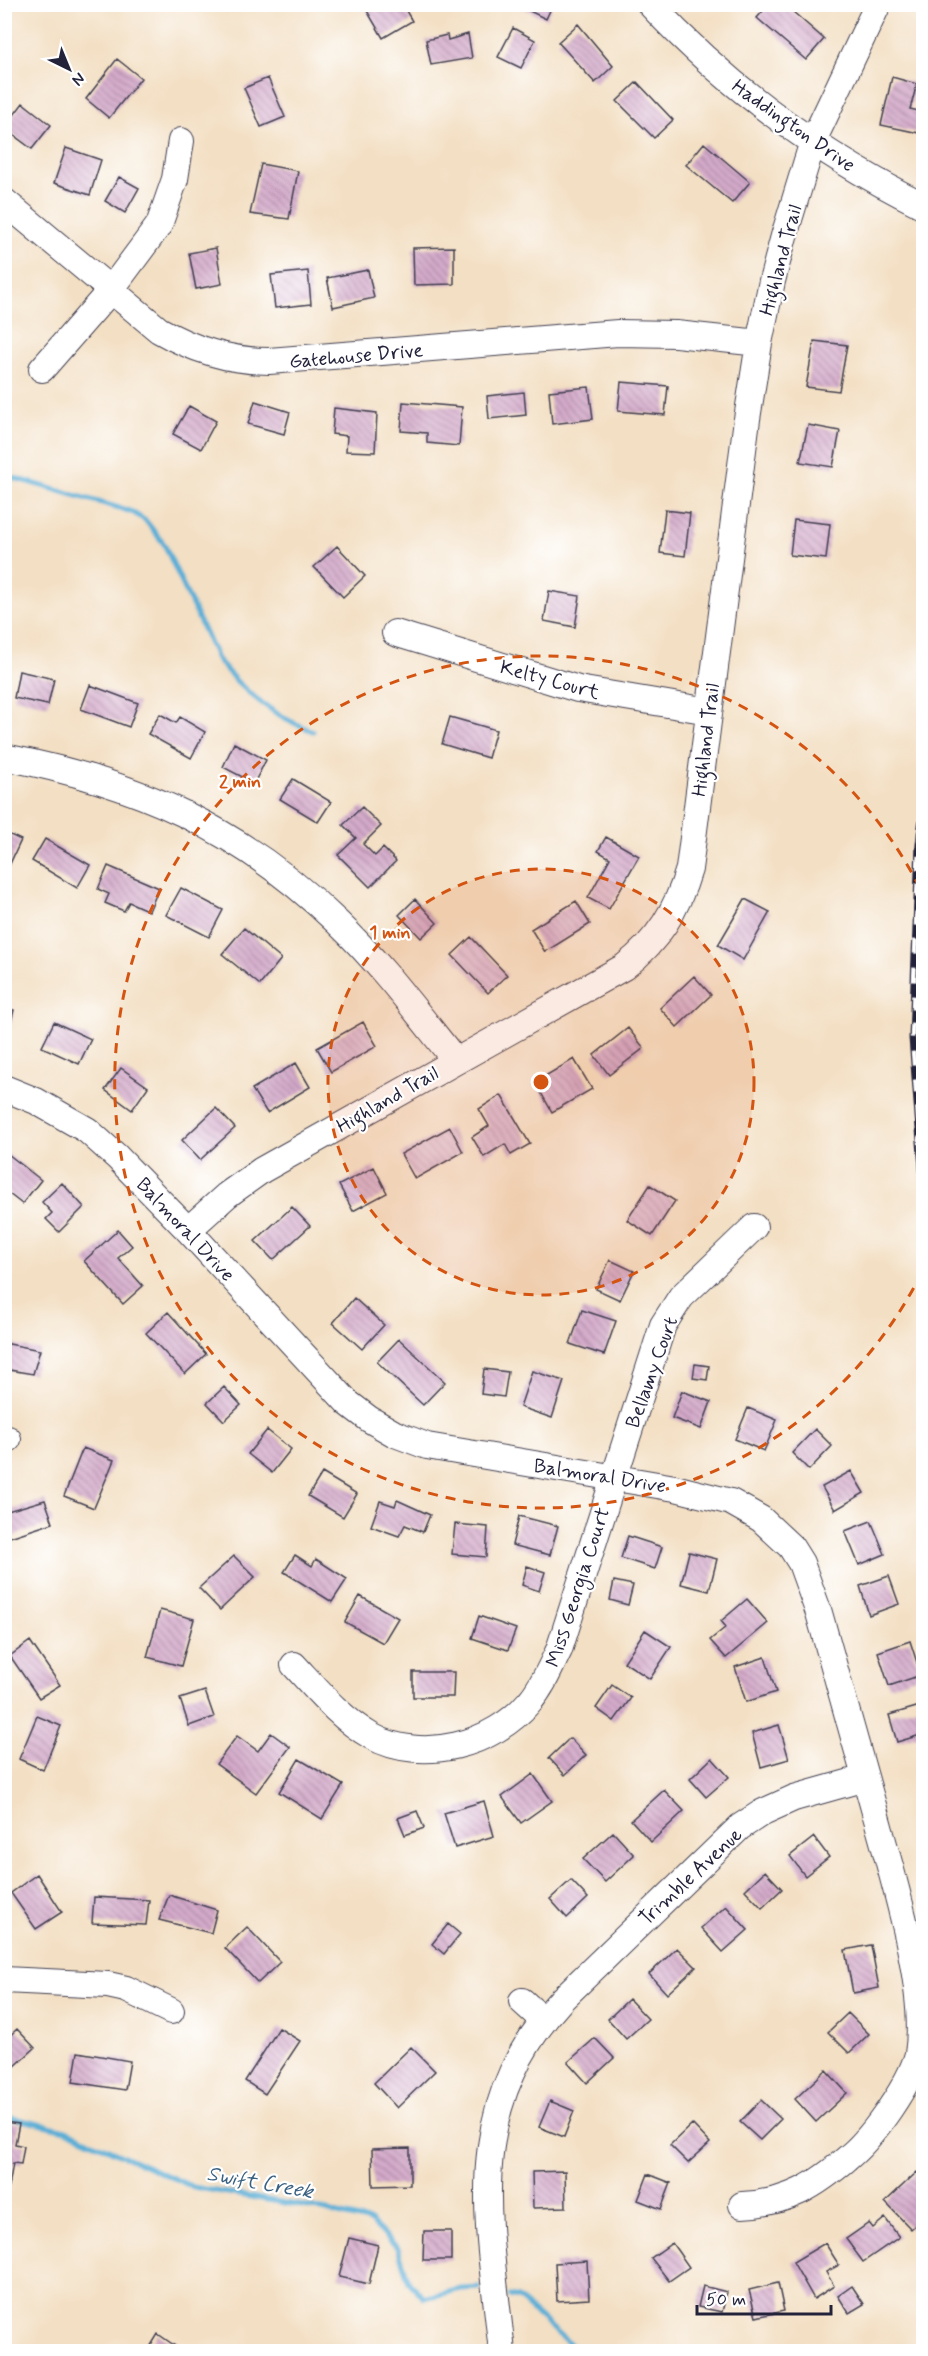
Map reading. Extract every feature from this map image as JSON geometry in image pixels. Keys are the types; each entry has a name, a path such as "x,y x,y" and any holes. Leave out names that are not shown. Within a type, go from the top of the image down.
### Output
{"street":[{"name":"Haddington Drive","path":"650,4 687,43 765,110 884,187 924,206"},
{"name":"Highland Trail","path":"188,1230 227,1195 262,1170 624,967 641,954 671,916 682,893 689,869 759,343 784,236 813,141 878,4"},
{"path":"42,369 110,291 159,225 175,179 180,141"},
{"name":"Gatehouse Drive","path":"4,201 159,330 178,341 218,356 269,362 618,333 676,334 759,343"},
{"name":"Kelty Court","path":"394,633 578,689 709,711"},
{"path":"4,757 62,768 144,795 191,816 244,847 294,883 339,923 399,989 455,1060"},
{"name":"Balmoral Drive","path":"4,1088 36,1101 87,1130 117,1157 188,1230 330,1385 369,1419 394,1434 427,1446 675,1488 731,1502 761,1519 790,1547 801,1563 811,1587 917,1962 922,2025 921,2055 873,2132 832,2171 792,2196 767,2204 742,2205"},
{"name":"Bellamy Court","path":"615,1478 663,1325 681,1297 754,1227"},
{"name":"Miss Georgia Court","path":"294,1665 337,1712 354,1725 388,1743 424,1748 444,1747 483,1737 503,1726 530,1702 544,1682 559,1650 615,1478"},
{"name":"Trimble Avenue","path":"501,2352 487,2210 487,2172 496,2120 509,2077 524,2048 543,2020 677,1886 740,1827 763,1812 794,1798 865,1778"},
{"path":"4,1980 108,1985 126,1989 171,2011"},
{"path":"522,2001 543,2020"}],"building":[{"path":"363,4 402,4 412,21 383,38"},
{"path":"515,4 553,4 546,19"},
{"path":"769,4 784,4 824,39 806,60 757,18"},
{"path":"578,24 613,66 595,83 558,42"},
{"path":"513,28 535,40 521,68 498,57"},
{"path":"468,34 472,58 431,65 426,40 447,35 448,40"},
{"path":"117,59 141,78 109,118 86,99"},
{"path":"892,77 917,84 910,109 923,112 919,133 881,125"},
{"path":"268,78 285,117 261,127 244,88"},
{"path":"637,82 673,120 654,138 617,101"},
{"path":"23,103 51,125 32,149 4,128"},
{"path":"704,143 750,182 732,203 686,165"},
{"path":"66,148 101,160 90,195 54,183"},
{"path":"261,164 298,171 289,219 250,214"},
{"path":"119,177 139,188 125,213 105,201"},
{"path":"454,247 454,284 414,285 413,248"},
{"path":"216,248 222,284 196,289 189,253"},
{"path":"368,270 374,298 333,307 327,278"},
{"path":"308,271 311,304 275,308 271,275"},
{"path":"814,341 847,345 839,391 806,387"},
{"path":"621,382 668,386 665,415 618,411"},
{"path":"589,387 593,419 552,424 549,391"},
{"path":"524,392 526,415 489,419 487,396"},
{"path":"255,401 290,412 284,434 248,424"},
{"path":"403,402 462,407 459,446 427,443 427,433 401,431"},
{"path":"189,406 216,421 201,449 173,434"},
{"path":"334,408 377,413 375,452 346,451 347,436 332,434"},
{"path":"808,425 840,431 833,467 800,462"},
{"path":"665,510 690,513 685,556 660,553"},
{"path":"794,520 830,524 826,559 790,555"},
{"path":"337,546 365,576 343,597 314,567"},
{"path":"549,591 580,596 575,627 544,621"},
{"path":"19,671 54,679 48,705 14,698"},
{"path":"90,685 138,703 129,727 81,709"},
{"path":"160,714 176,723 180,717 205,732 191,758 148,734"},
{"path":"450,717 496,730 488,758 442,744"},
{"path":"234,743 266,760 254,783 223,767"},
{"path":"293,779 331,802 318,822 280,799"},
{"path":"362,807 381,826 363,844 375,856 383,848 396,861 370,887 338,855 356,838 343,825"},
{"path":"4,832 21,840 8,868 4,867"},
{"path":"606,837 639,856 609,909 588,898 610,858 598,851"},
{"path":"45,839 90,865 77,888 32,861"},
{"path":"108,866 159,888 149,911 129,902 124,911 105,903 109,894 98,889"},
{"path":"181,888 223,910 209,937 166,915"},
{"path":"415,899 437,923 421,938 399,915"},
{"path":"745,899 770,912 743,960 718,945"},
{"path":"576,901 590,924 545,952 531,929"},
{"path":"244,928 281,959 260,985 222,954"},
{"path":"471,937 507,975 488,993 452,955"},
{"path":"694,976 711,995 677,1027 660,1008"},
{"path":"4,991 9,992 5,1008 4,1008"},
{"path":"4,1008 14,1010 9,1029 4,1028"},
{"path":"54,1022 91,1039 79,1064 42,1047"},
{"path":"363,1022 377,1046 331,1072 317,1048"},
{"path":"628,1028 644,1048 609,1075 594,1055"},
{"path":"574,1059 592,1089 552,1112 535,1082"},
{"path":"296,1063 310,1087 267,1113 252,1089"},
{"path":"121,1068 148,1087 132,1110 105,1090"},
{"path":"501,1095 530,1144 511,1155 505,1144 484,1157 472,1137 489,1126 479,1109"},
{"path":"216,1108 235,1128 200,1160 182,1140"},
{"path":"450,1127 463,1152 415,1179 401,1154"},
{"path":"8,1154 41,1180 22,1204 4,1190 4,1158"},
{"path":"374,1167 387,1193 353,1211 339,1185"},
{"path":"62,1183 84,1207 59,1232 46,1219 52,1213 42,1202"},
{"path":"650,1185 675,1201 652,1236 627,1220"},
{"path":"292,1207 310,1226 273,1260 255,1241"},
{"path":"118,1230 132,1246 118,1258 143,1286 123,1304 84,1261"},
{"path":"610,1260 634,1271 620,1300 596,1289"},
{"path":"354,1298 384,1325 362,1349 333,1323"},
{"path":"582,1310 616,1321 604,1355 570,1344"},
{"path":"168,1312 206,1354 185,1374 146,1333"},
{"path":"399,1339 445,1382 423,1405 377,1362"},
{"path":"4,1343 40,1350 33,1374 4,1369"},
{"path":"695,1364 709,1366 707,1380 693,1378"},
{"path":"484,1369 508,1372 504,1397 481,1394"},
{"path":"532,1371 564,1381 552,1418 520,1407"},
{"path":"224,1387 241,1405 224,1421 207,1403"},
{"path":"682,1391 711,1402 701,1429 672,1418"},
{"path":"748,1408 777,1420 764,1451 735,1439"},
{"path":"815,1429 832,1446 809,1470 792,1453"},
{"path":"267,1430 291,1449 272,1473 248,1454"},
{"path":"83,1448 114,1460 94,1508 64,1496"},
{"path":"851,1471 864,1493 835,1510 822,1487"},
{"path":"322,1473 357,1494 343,1517 308,1496"},
{"path":"45,1500 53,1523 4,1539 4,1512"},
{"path":"397,1500 430,1515 423,1532 405,1525 399,1536 371,1526 380,1501 395,1506"},
{"path":"519,1516 558,1526 550,1555 512,1545"},
{"path":"871,1521 885,1554 859,1565 845,1531"},
{"path":"455,1524 488,1527 486,1557 452,1554"},
{"path":"628,1536 662,1547 655,1569 621,1558"},
{"path":"689,1552 717,1559 709,1591 681,1584"},
{"path":"295,1555 312,1566 316,1559 347,1579 332,1602 284,1572"},
{"path":"234,1556 255,1577 220,1610 199,1588"},
{"path":"527,1566 545,1572 539,1591 522,1585"},
{"path":"889,1576 899,1604 869,1615 860,1586"},
{"path":"614,1581 633,1585 628,1605 610,1600"},
{"path":"360,1596 398,1618 383,1643 345,1622"},
{"path":"747,1599 768,1623 726,1658 710,1640 726,1627 721,1621"},
{"path":"160,1610 194,1619 181,1666 147,1657"},
{"path":"479,1616 516,1629 508,1650 472,1638"},
{"path":"645,1630 671,1647 650,1679 624,1662"},
{"path":"30,1641 60,1685 39,1698 10,1656"},
{"path":"910,1641 921,1675 889,1686 878,1652"},
{"path":"765,1657 776,1692 746,1702 735,1667"},
{"path":"413,1672 454,1672 453,1697 413,1697"},
{"path":"612,1685 631,1698 614,1721 596,1708"},
{"path":"205,1691 214,1717 189,1726 180,1699"},
{"path":"920,1706 924,1718 924,1734 897,1742 889,1715"},
{"path":"37,1716 61,1726 43,1770 19,1759"},
{"path":"779,1725 789,1759 761,1767 752,1733"},
{"path":"271,1733 290,1747 256,1793 216,1764 237,1736 258,1751"},
{"path":"570,1738 586,1755 565,1775 549,1758"},
{"path":"924,1757 924,1775 923,1775 918,1758"},
{"path":"712,1758 729,1777 706,1797 690,1779"},
{"path":"299,1759 343,1785 322,1819 279,1792"},
{"path":"533,1774 552,1801 521,1823 502,1797"},
{"path":"664,1790 684,1811 651,1842 631,1820"},
{"path":"484,1801 494,1836 455,1848 444,1813"},
{"path":"417,1811 424,1828 405,1835 398,1818"},
{"path":"613,1832 634,1855 605,1882 583,1859"},
{"path":"814,1837 829,1857 805,1876 790,1856"},
{"path":"765,1871 782,1889 762,1908 745,1890"},
{"path":"37,1874 62,1912 36,1929 11,1893"},
{"path":"571,1880 588,1898 567,1918 550,1899"},
{"path":"169,1895 217,1910 211,1933 159,1920"},
{"path":"94,1897 149,1900 146,1925 92,1923"},
{"path":"726,1906 748,1930 723,1952 701,1928"},
{"path":"448,1924 460,1934 444,1954 432,1944"},
{"path":"247,1927 280,1962 258,1983 225,1948"},
{"path":"871,1945 879,1988 853,1993 845,1950"},
{"path":"677,1948 696,1967 667,1994 649,1974"},
{"path":"629,1999 648,2019 626,2039 608,2019"},
{"path":"848,2013 869,2034 849,2053 828,2032"},
{"path":"279,2028 300,2041 265,2094 245,2081"},
{"path":"17,2029 35,2048 4,2076 4,2041"},
{"path":"595,2038 614,2058 587,2083 568,2062"},
{"path":"411,2047 435,2071 397,2108 374,2083"},
{"path":"78,2052 130,2061 125,2090 73,2082"},
{"path":"826,2070 847,2093 816,2122 795,2099"},
{"path":"761,2100 781,2119 760,2140 740,2122"},
{"path":"550,2101 574,2111 564,2137 539,2127"},
{"path":"4,2122 19,2124 15,2144 24,2146 21,2164 13,2163 9,2187 4,2186"},
{"path":"692,2124 710,2143 688,2163 670,2145"},
{"path":"410,2148 410,2185 373,2186 372,2149"},
{"path":"565,2171 566,2207 533,2208 532,2172"},
{"path":"917,2172 924,2179 924,2217 911,2229 885,2202"},
{"path":"648,2174 671,2183 661,2209 638,2200"},
{"path":"885,2218 899,2237 863,2262 846,2239 869,2223 873,2228"},
{"path":"424,2231 451,2231 451,2260 423,2260"},
{"path":"349,2238 378,2245 369,2284 339,2277"},
{"path":"672,2243 689,2267 669,2281 651,2258"},
{"path":"825,2243 839,2265 826,2272 834,2286 814,2299 793,2262"},
{"path":"587,2261 589,2299 557,2301 555,2263"},
{"path":"778,2283 784,2311 756,2317 749,2290"},
{"path":"703,2286 727,2292 722,2312 698,2307"},
{"path":"852,2286 864,2304 849,2313 838,2296"},
{"path":"158,2334 178,2348 176,2352 147,2352"}],"waterway":[{"path":"4,475 132,512 146,521 164,544 217,659 237,682 260,702 286,719 313,731"},
{"name":"Swift Creek","path":"4,2116 66,2130 193,2187 314,2208 371,2222 398,2248 409,2282 424,2298 461,2289 479,2288"},
{"name":"Swift Creek","path":"510,2296 518,2298 579,2352"}],"railway":[{"path":"924,800 919,844 912,1038 924,1194"}]}
